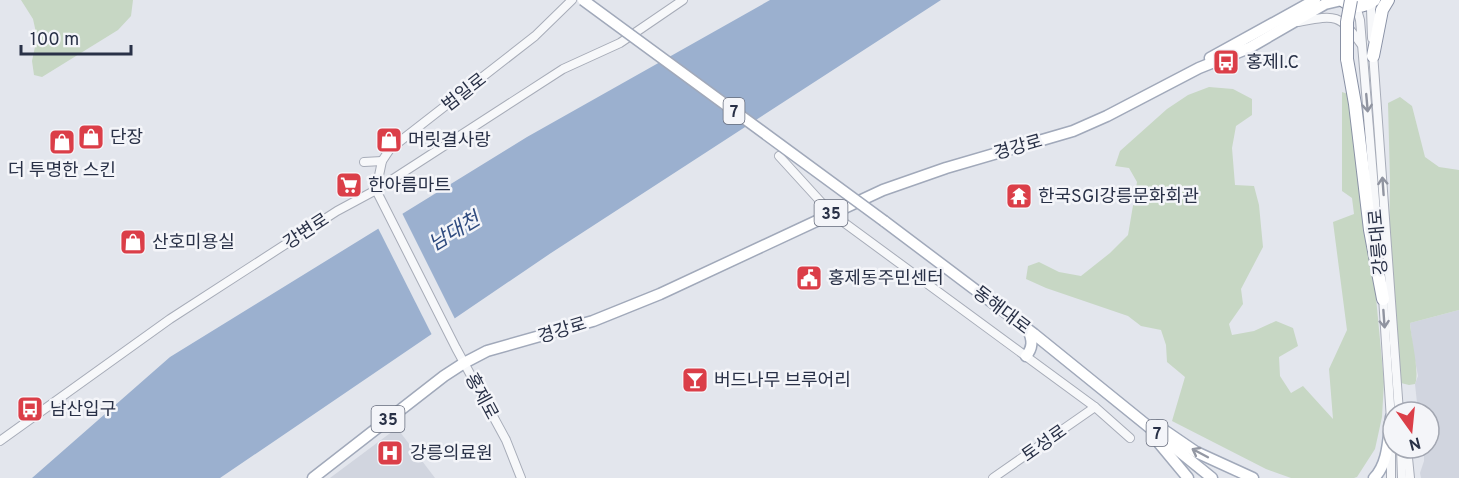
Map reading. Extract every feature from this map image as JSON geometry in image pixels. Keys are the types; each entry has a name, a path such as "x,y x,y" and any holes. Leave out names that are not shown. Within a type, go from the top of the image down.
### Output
{"highway":[{"name":"35","path":"1342,0 1353,3"},
{"path":"1373,56 1382,10 1388,0"},
{"path":"1374,1 1366,5 1353,3 1347,22 1347,59 1355,104 1370,230 1383,299"}],"main road":[{"name":"동해대로","path":"583,0 1028,330 1212,478"},
{"name":"경강로","path":"1199,68 1213,55 1315,0"},
{"name":"경강로","path":"313,478 464,363 487,351 593,321 660,294 883,190 946,168 1073,131 1199,68 1249,48 1325,4 1342,0"},
{"path":"1026,356 1032,345 1028,330"},
{"path":"1103,389 1196,452 1253,478"},
{"path":"1112,396 1164,447 1188,478"},
{"path":"1374,478 1384,460"}],"street":[{"name":"범일로","path":"382,161 390,149 535,36 572,0"},
{"name":"강변로","path":"0,441 170,319 337,211 377,192 563,69 620,43 683,0"},
{"name":"강릉대로","path":"1374,1 1371,9 1373,56 1394,400"},
{"name":"강릉대로","path":"1353,3 1360,20 1394,400"},
{"path":"1293,23 1326,16 1340,19 1362,45"},
{"path":"779,156 831,213 1095,407 1130,438"},
{"path":"364,162 382,161 377,192"},
{"name":"홍제로","path":"377,192 456,348 506,440 521,478"},
{"name":"토성로","path":"993,478 1095,407"},
{"name":"강릉대로","path":"1391,478 1392,460"},
{"path":"1401,460 1402,478"},
{"path":"1408,460 1410,478"}],"shaded area":[{"path":"1459,310 1459,478 1421,478 1420,473 1424,460 1441,460 1441,400 1417,400 1415,384 1418,376 1410,323"},
{"name":"강릉의료원","path":"397,428 435,478 330,478"}],"green space":[{"path":"21,0 133,0 131,16 118,30 42,77 34,75 32,61 37,37 33,19"},
{"path":"1209,87 1233,89 1252,99 1252,115 1236,126 1232,148 1235,185 1254,186 1259,205 1263,247 1241,289 1243,304 1229,324 1232,335 1254,331 1276,321 1293,328 1298,346 1279,357 1280,376 1291,393 1303,386 1333,419 1329,369 1347,330 1333,222 1354,214 1352,198 1342,191 1342,92 1348,94 1366,192 1384,382 1381,422 1375,449 1357,477 1291,478 1266,469 1172,421 1185,377 1167,362 1166,345 1161,330 1141,326 1128,316 1026,279 1028,266 1039,262 1059,272 1081,276 1128,235 1137,182 1129,168 1115,166 1120,151 1167,109 1188,95"},
{"path":"1400,97 1412,106 1425,157 1439,167 1459,170 1459,310 1410,323 1416,379 1415,384 1409,385 1397,382 1388,324 1390,180 1388,103"}],"water":[{"name":"남대천","path":"770,0 941,0 551,253 220,478 32,478 170,357 527,137"}],"pier":[{"path":"401,211 456,321 433,337 377,226"}],"place":[{"name":"홍제I.C","path":"1226,62"},
{"name":"단장","path":"91,137"},
{"name":"머릿결사랑","path":"389,140"},
{"name":"더 투명한 스킨","path":"62,142"},
{"name":"한아름마트","path":"349,185"},
{"name":"한국SGI강릉문화회관","path":"1019,196"},
{"name":"산호미용실","path":"133,242"},
{"name":"홍제동주민센터","path":"809,278"},
{"name":"버드나무 브루어리","path":"695,380"},
{"name":"남산입구","path":"30,409"},
{"name":"강릉의료원","path":"390,453"}]}
